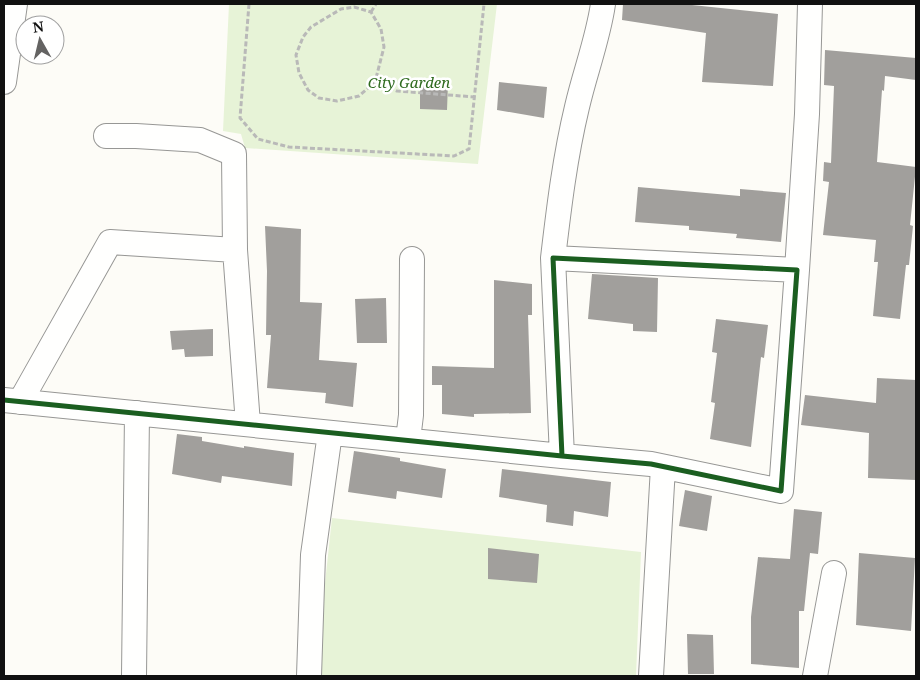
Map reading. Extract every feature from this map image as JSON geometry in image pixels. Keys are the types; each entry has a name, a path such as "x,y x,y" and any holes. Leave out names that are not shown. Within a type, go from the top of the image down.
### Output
{"street":[{"path":"4,82 15,4"},
{"path":"562,456 553,258 562,178 577,107 599,28 603,4"},
{"path":"235,250 110,242 12,401 663,467 781,491 807,114 810,4"},
{"path":"106,136 200,140 234,154 235,250 248,424"},
{"path":"553,258 797,270"},
{"path":"408,440 412,259"},
{"path":"134,676 138,413"},
{"path":"309,676 313,555 330,432"},
{"path":"651,676 663,467"},
{"path":"815,676 834,573"}],"path":[{"path":"249,4 240,118 258,139 289,147 454,156 469,149 484,4"},
{"path":"371,12 376,4"},
{"path":"354,7 371,12 381,29 384,47 375,82 359,96 337,101 319,98 308,90 299,73 296,55 303,37 311,27 341,9 354,7"},
{"path":"375,82 397,92 475,97"}],"green space":[{"name":"City Garden","path":"229,4 497,4 478,164 245,148 241,134 223,131"},
{"path":"332,518 641,552 636,676 315,676"}],"building":[{"path":"623,4 692,4 778,14 773,86 702,82 706,33 622,20"},
{"path":"825,50 916,58 916,80 885,76 884,91 882,90 877,162 916,167 910,225 913,226 909,265 906,265 900,319 873,316 878,262 874,262 876,240 823,235 829,182 823,181 824,162 831,163 834,86 824,85"},
{"path":"499,82 547,87 544,118 497,110"},
{"path":"420,83 448,83 447,110 420,109"},
{"path":"638,187 740,196 740,189 786,193 781,242 736,238 737,234 689,230 689,226 635,222"},
{"path":"265,226 301,229 300,302 322,303 319,360 357,363 353,407 325,403 326,393 267,388 271,335 266,335 267,271"},
{"path":"592,274 658,278 657,332 633,331 633,324 588,319"},
{"path":"494,280 532,284 532,315 528,315 531,413 474,414 474,417 442,414 442,385 432,385 432,366 494,368"},
{"path":"386,298 387,343 357,343 355,299"},
{"path":"716,319 768,325 764,358 761,357 751,447 710,439 715,403 711,402 717,353 712,352"},
{"path":"213,329 213,356 185,357 184,349 172,350 170,331"},
{"path":"877,378 916,380 916,480 868,478 869,433 801,425 805,395 876,403"},
{"path":"177,434 202,437 202,441 244,448 244,446 294,453 292,486 222,476 221,483 172,474"},
{"path":"354,451 400,458 400,461 446,469 442,498 397,491 396,499 348,492"},
{"path":"502,469 611,482 608,517 574,511 573,526 546,522 547,505 499,497"},
{"path":"685,490 712,496 707,531 679,526"},
{"path":"794,509 822,512 818,554 810,553 804,611 799,611 799,668 751,664 751,617 758,557 790,559"},
{"path":"488,548 539,554 537,583 488,579"},
{"path":"859,553 915,558 911,631 856,625"},
{"path":"687,634 713,635 714,674 688,674"}],"cycle path":[{"path":"4,400 562,456 651,464 781,491 797,270 553,258 562,456"}]}
